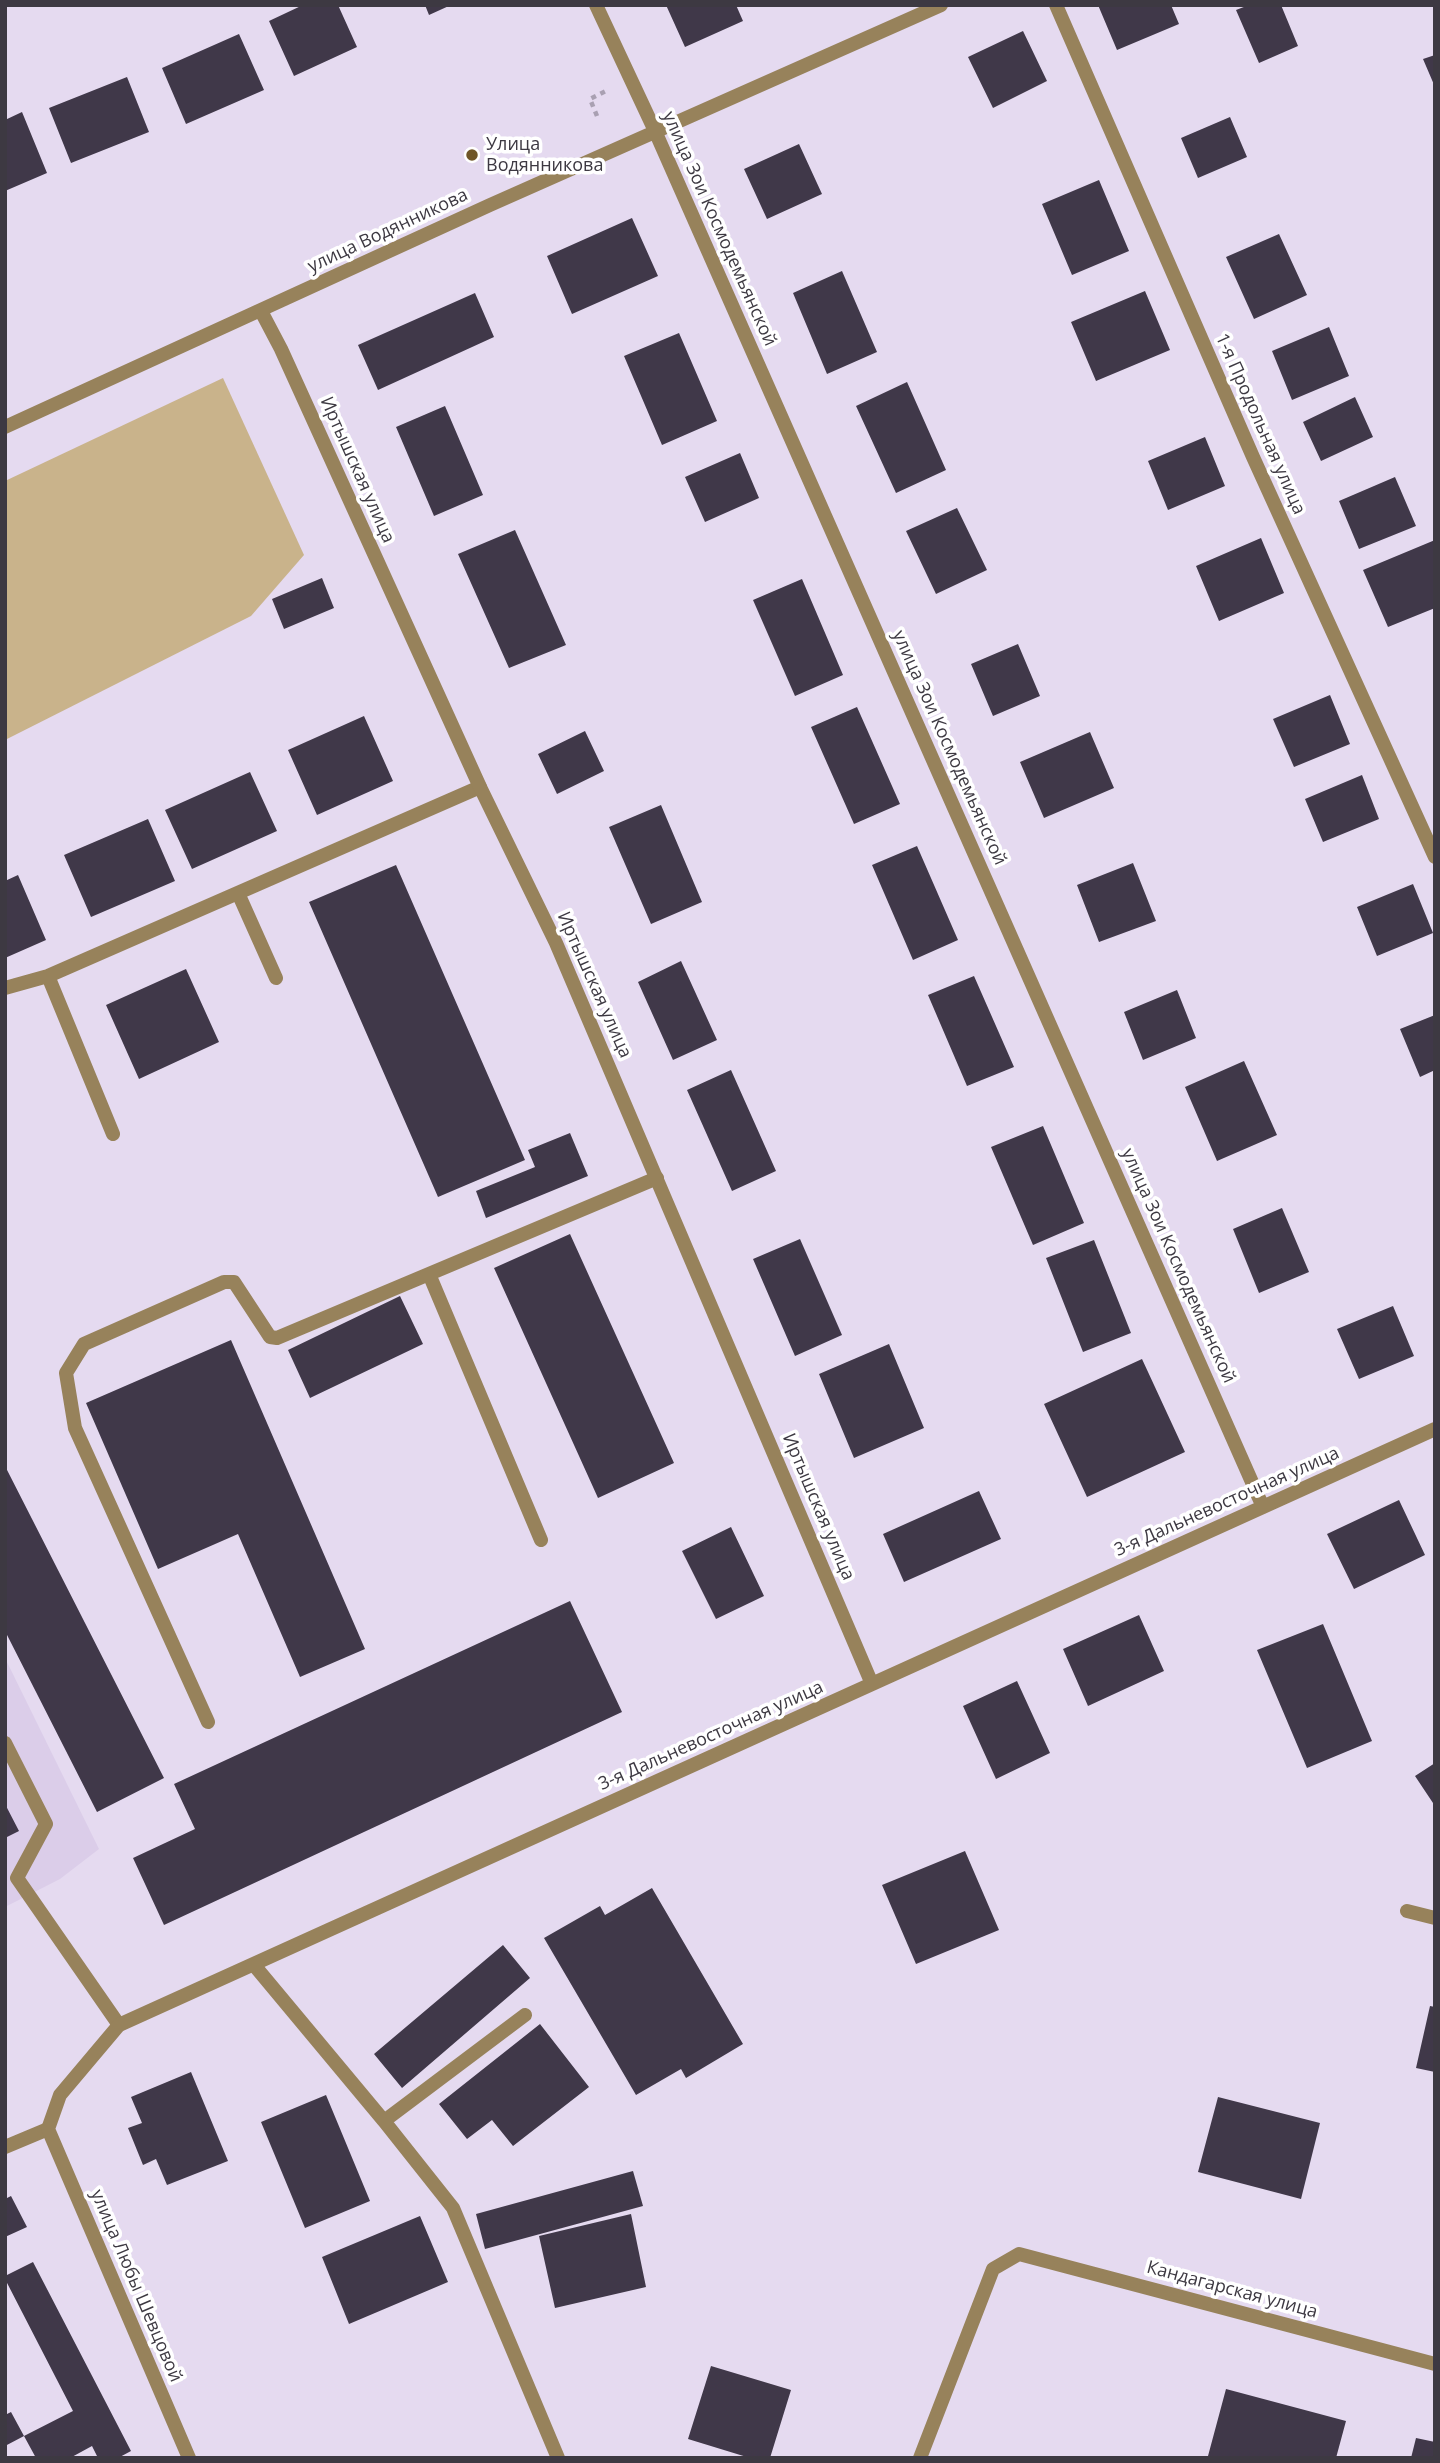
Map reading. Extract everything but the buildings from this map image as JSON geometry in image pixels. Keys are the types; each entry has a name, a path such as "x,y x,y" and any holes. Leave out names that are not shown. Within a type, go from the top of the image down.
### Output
{"street":[{"name":"улица Зои Космодемьянской","path":"596,5 655,131 1263,1507"},
{"name":"улица Водянникова","path":"5,427 655,131 941,5"},
{"name":"1-я Продольная улица","path":"1056,5 1253,457 1435,857"},
{"name":"Иртышская улица","path":"261,311 281,349 480,786 556,943 872,1684"},
{"path":"5,988 48,976 480,786"},
{"path":"238,893 276,978"},
{"path":"48,976 113,1134"},
{"path":"208,1722 75,1428 66,1373 83,1344 224,1282 234,1282 270,1337 276,1338 657,1178"},
{"path":"429,1274 541,1540"},
{"name":"3-я Дальневосточная улица","path":"48,2129 60,2095 119,2025 1435,1429"},
{"path":"5,1743 46,1824 11,1879 119,2025"},
{"path":"1407,1910 1435,1918"},
{"path":"254,1965 384,2120 453,2208 558,2458"},
{"path":"384,2120 525,2015"},
{"path":"5,2147 48,2129"},
{"name":"улица Любы Шевцовой","path":"48,2129 189,2458"},
{"name":"Кандагарская улица","path":"920,2458 993,2269 1019,2254 1435,2364"}],"path":[{"path":"597,116 590,99 610,89"}],"shaded area":[{"path":"223,378 304,555 251,616 5,740 5,481"},
{"path":"5,1658 99,1849 60,1879 5,1907"}],"place":[{"name":"Улица Водянникова","path":"472,155"}]}
